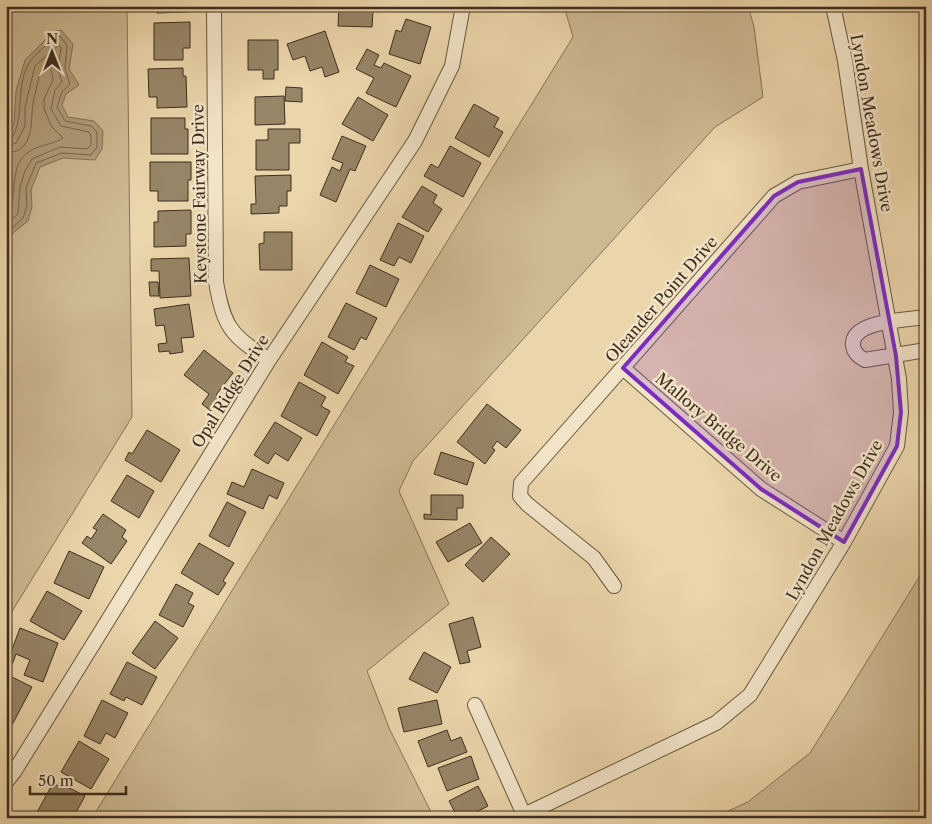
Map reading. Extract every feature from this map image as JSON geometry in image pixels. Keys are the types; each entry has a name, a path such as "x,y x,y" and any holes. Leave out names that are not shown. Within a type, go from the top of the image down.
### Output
{"street":[{"name":"Keystone Fairway Drive","path":"214,6 216,282 223,316 231,331 243,343 269,360"},
{"name":"Lyndon Meadows Drive","path":"474,705 524,815 716,722 750,695 844,542 897,446 901,412 896,356 860,169 845,61 833,6"},
{"name":"Opal Ridge Drive","path":"6,782 14,772 269,360 415,141 452,66 463,9"},
{"name":"Oleander Point Drive","path":"614,586 594,558 526,504 520,496 521,483 774,196 798,182 860,169"},
{"path":"926,317 890,322 860,329 854,338 853,349 856,354 865,360 926,350"},
{"name":"Mallory Bridge Drive","path":"623,368 761,489 844,542"}],"highlighted area":[{"path":"861,169 896,356 901,412 897,446 844,542 761,489 623,368 774,196 798,182"}],"shaded area":[{"path":"6,6 127,6 132,417 6,621"},
{"path":"564,6 748,6 754,27 763,97 715,127 413,461 399,491 449,604 367,671 390,730 434,818 92,818 573,37"},
{"path":"926,566 926,818 713,818 748,802 810,753"}],"water":[{"path":"61,30 73,44 69,69 79,85 66,94 62,105 68,117 94,121 103,131 102,149 95,160 63,158 40,167 31,190 32,207 28,221 14,232 6,242 6,138 14,124 16,91 25,60 53,32"}],"building":[{"path":"157,6 188,6 188,12 157,13"},
{"path":"339,6 368,6 368,11 373,11 372,27 338,26"},
{"path":"406,19 431,27 420,64 389,54 396,30 401,32"},
{"path":"190,22 190,48 183,48 183,60 154,60 154,23"},
{"path":"325,31 339,72 325,77 322,67 310,71 305,56 293,60 287,44"},
{"path":"248,40 278,40 278,70 274,70 274,79 263,79 263,70 248,70"},
{"path":"367,49 379,55 374,65 381,68 384,63 411,76 396,107 366,93 374,78 356,69"},
{"path":"183,68 183,76 186,76 187,107 157,108 157,97 149,97 148,69"},
{"path":"286,87 302,88 302,102 285,101"},
{"path":"284,96 285,124 255,125 255,97"},
{"path":"358,97 388,115 373,141 342,124"},
{"path":"474,104 499,118 494,127 503,132 489,157 455,138"},
{"path":"151,118 185,118 185,129 188,129 188,154 151,154"},
{"path":"268,129 300,129 300,143 289,143 289,170 256,170 256,140 268,140"},
{"path":"342,136 366,146 355,171 350,169 336,202 320,195 332,167 340,171 343,163 332,159"},
{"path":"450,146 481,163 463,197 424,176 431,164 438,168"},
{"path":"150,162 191,162 191,180 188,180 188,201 158,201 158,191 150,191"},
{"path":"291,175 291,191 287,191 287,206 279,206 279,213 251,214 251,204 256,204 255,176"},
{"path":"422,186 437,195 433,203 442,209 428,232 402,217"},
{"path":"191,210 191,234 186,234 186,246 154,247 154,222 158,222 158,211"},
{"path":"398,223 424,236 411,263 399,257 394,266 380,260"},
{"path":"264,232 292,232 292,270 260,270 259,244 264,243"},
{"path":"189,258 191,296 160,298 159,271 151,271 151,259"},
{"path":"370,265 399,279 386,307 356,293"},
{"path":"149,282 158,282 159,296 150,296"},
{"path":"346,303 377,318 366,340 361,337 354,350 328,337"},
{"path":"189,304 194,337 181,338 183,352 170,354 169,351 159,352 158,344 167,343 164,325 156,326 154,309"},
{"path":"322,342 348,357 345,362 354,366 338,394 304,375"},
{"path":"204,350 233,373 216,395 221,399 211,411 202,404 209,394 184,375"},
{"path":"299,382 326,397 321,406 330,411 317,436 281,416"},
{"path":"487,404 521,430 506,448 497,441 492,448 495,450 485,464 457,442"},
{"path":"275,422 302,438 288,461 275,453 268,464 254,455"},
{"path":"147,430 180,450 161,482 125,460 129,452 132,454"},
{"path":"441,452 474,463 467,485 434,474"},
{"path":"252,469 284,483 277,499 269,495 263,509 227,494 232,482 244,487"},
{"path":"127,475 154,491 139,518 111,501"},
{"path":"431,495 463,495 463,508 457,508 457,520 424,519 424,514 431,515"},
{"path":"227,502 246,512 229,547 209,536"},
{"path":"103,514 126,530 122,537 127,541 111,564 82,543 87,536 91,539 97,530 93,528"},
{"path":"470,523 482,543 448,562 436,542"},
{"path":"491,537 510,554 483,582 465,565"},
{"path":"199,543 234,563 223,581 226,583 218,595 181,573"},
{"path":"69,551 104,567 89,599 54,583"},
{"path":"176,584 193,593 188,603 194,606 183,627 159,615"},
{"path":"47,591 82,611 64,640 30,621"},
{"path":"473,617 481,647 467,651 470,662 460,664 449,624"},
{"path":"155,621 178,638 155,669 132,653"},
{"path":"20,628 58,643 43,682 24,675 30,660 16,654 12,665 7,663"},
{"path":"424,652 451,667 437,693 409,679"},
{"path":"127,662 157,677 142,705 126,697 124,701 110,694"},
{"path":"6,674 32,687 12,725 6,722"},
{"path":"102,700 128,713 115,738 106,733 100,744 84,736"},
{"path":"437,700 442,724 404,732 398,708"},
{"path":"447,730 451,741 461,737 467,752 428,767 418,741"},
{"path":"79,741 109,759 91,789 61,772"},
{"path":"471,756 479,779 447,791 438,768"},
{"path":"53,783 58,786 60,783 85,796 73,818 62,815 61,818 39,818 35,816"},
{"path":"478,786 488,806 465,818 458,818 449,801"}]}
